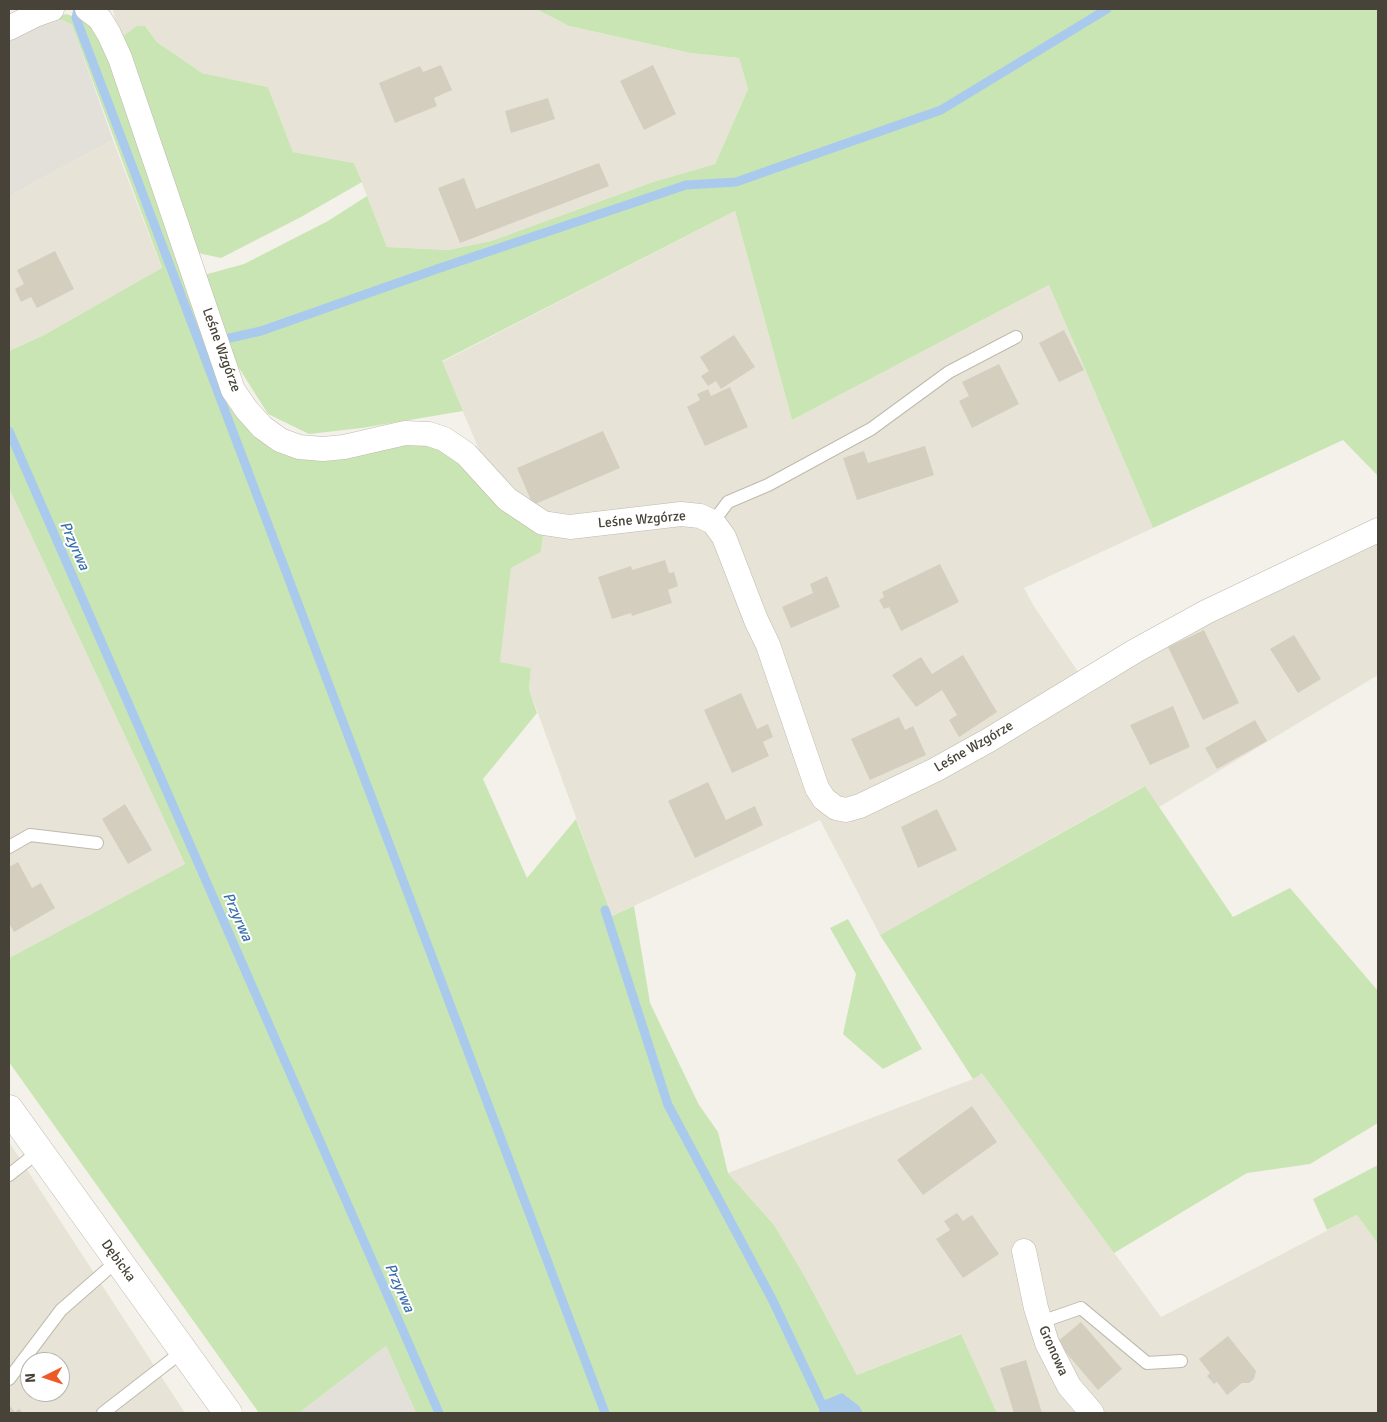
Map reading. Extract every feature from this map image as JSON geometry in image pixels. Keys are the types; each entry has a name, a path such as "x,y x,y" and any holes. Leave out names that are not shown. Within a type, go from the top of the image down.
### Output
{"street":[{"path":"9,28 35,14 52,9"},
{"name":"Leśne Wzgórze","path":"88,9 100,19 110,34 120,58 233,390 262,427 280,440 299,447 323,449 344,447 405,433 430,434 444,439 466,454 507,499 543,523 570,527 681,514 700,516 713,522 724,537 756,620 768,645 817,788 824,799 836,808 846,810 860,806 935,770 981,745 1135,651 1206,612 1378,530"},
{"name":"Dębicka","path":"9,1109 38,1152 228,1413"},
{"name":"Gronowa","path":"1024,1251 1047,1343 1069,1386 1092,1413"}],"lane":[{"path":"713,522 728,502 768,485 871,429 949,372 1016,337"},
{"path":"9,847 30,835 97,843"},
{"path":"9,1175 38,1152"},
{"path":"9,1379 61,1310 118,1261"},
{"path":"1041,1322 1081,1308 1147,1363 1181,1361"},
{"path":"103,1413 183,1352"}],"shaded area":[{"path":"113,9 536,9 569,26 690,53 739,58 748,89 715,164 653,182 491,241 448,250 387,247 354,163 293,152 268,87 202,73 157,42 145,26 119,39"},
{"path":"62,20 72,25 113,140 9,196 9,36 23,28"},
{"path":"113,140 162,269 44,335 9,351 9,196"},
{"path":"735,211 792,420 1049,285 1153,528 1024,588 1035,608 1091,691 1219,615 1378,541 1378,675 1159,807 1144,786 880,935 820,820 612,916 529,689 531,668 499,662 511,568 541,552 543,535 541,516 480,452 442,362"},
{"path":"9,488 185,864 9,958"},
{"path":"982,1072 1161,1317 1357,1215 1378,1244 1378,1413 997,1413 960,1334 857,1375 804,1275 774,1225 728,1173 973,1079"},
{"path":"9,1142 185,1413 9,1413"},
{"path":"386,1346 416,1413 299,1413"}],"green space":[{"path":"536,9 1378,9 1378,476 1343,440 1153,528 1049,285 792,420 735,211 442,361 463,411 362,428 309,434 268,414 225,346 204,275 244,264 328,221 367,196 387,247 448,250 491,241 653,182 715,164 748,89 739,58 690,53 569,26"},
{"path":"66,14 85,20 95,27 108,54 234,404 251,433 295,456 421,441 453,452 503,509 543,535 541,552 511,568 500,662 531,668 529,689 537,713 483,779 527,878 576,819 612,916 634,906 650,1003 699,1105 718,1132 728,1173 774,1225 804,1275 857,1375 961,1334 997,1413 416,1413 386,1346 299,1413 259,1413 9,1062 9,958 185,864 9,488 9,351 44,335 162,268 72,25 62,20 23,28"},
{"path":"137,26 145,26 157,42 202,73 268,87 293,152 354,163 362,182 301,217 221,258 194,252 119,39"},
{"path":"1145,786 1233,917 1290,888 1378,991 1378,1123 1310,1164 1247,1173 1114,1253 982,1073 973,1079 880,935"},
{"path":"848,919 922,1049 883,1069 843,1034 856,974 830,928"},
{"path":"1378,1165 1378,1244 1357,1215 1327,1230 1313,1199"}],"water":[{"path":"842,1393 859,1406 863,1413 818,1413 825,1400"}],"building":[{"path":"441,65 452,90 434,98 437,106 395,123 379,83 420,66 423,72"},
{"path":"653,65 676,114 644,130 620,81"},
{"path":"548,98 555,119 511,133 505,111"},
{"path":"599,163 609,186 460,243 438,188 464,178 476,209"},
{"path":"55,251 74,289 37,308 31,297 21,302 15,289 24,284 17,270"},
{"path":"1064,330 1084,370 1059,382 1039,343"},
{"path":"734,335 755,367 721,389 716,381 708,386 701,376 709,371 700,357"},
{"path":"999,364 1019,404 972,428 959,401 969,396 962,382"},
{"path":"730,387 748,427 705,446 687,407 700,400 697,394 708,389 711,396"},
{"path":"603,431 620,468 533,505 517,468"},
{"path":"925,446 934,475 857,500 843,458 864,451 868,463"},
{"path":"665,560 669,573 674,572 678,586 668,590 672,603 632,616 631,613 612,619 598,577 631,566 632,570"},
{"path":"940,564 959,602 901,631 889,607 884,609 879,600 884,597 882,592"},
{"path":"827,576 840,607 791,628 782,607 813,593 810,584"},
{"path":"1204,630 1239,703 1203,720 1168,647"},
{"path":"1294,635 1321,679 1298,693 1270,649"},
{"path":"963,655 997,712 959,737 949,720 957,715 942,690 916,707 892,675 921,657 932,674"},
{"path":"741,693 757,729 768,724 773,737 763,742 769,756 732,773 704,710"},
{"path":"1173,706 1190,747 1150,765 1130,725"},
{"path":"899,717 905,730 913,726 926,755 870,780 851,739"},
{"path":"1255,720 1267,741 1217,769 1205,748"},
{"path":"708,782 726,820 755,806 763,825 695,858 668,801"},
{"path":"125,804 152,850 128,864 102,819"},
{"path":"937,809 957,850 918,868 901,827"},
{"path":"18,862 32,888 41,883 55,908 14,932 9,923 9,867"},
{"path":"972,1106 997,1142 923,1195 897,1160"},
{"path":"957,1213 963,1221 972,1215 999,1254 963,1278 936,1239 950,1230 944,1221"},
{"path":"1081,1322 1122,1369 1098,1390 1057,1342"},
{"path":"1228,1336 1256,1371 1254,1379 1249,1383 1242,1383 1227,1395 1217,1382 1214,1384 1207,1376 1210,1373 1199,1359"},
{"path":"1026,1360 1042,1413 1014,1413 1000,1368"},
{"path":"9,1405 15,1412 19,1409 23,1413 9,1413"}],"waterway":[{"path":"78,9 76,18 605,1413"},
{"path":"216,341 261,331 686,185 736,182 941,110 1107,9"},
{"name":"Przyrwa","path":"9,431 439,1413"},
{"path":"605,910 668,1105 772,1299 826,1413"}]}
